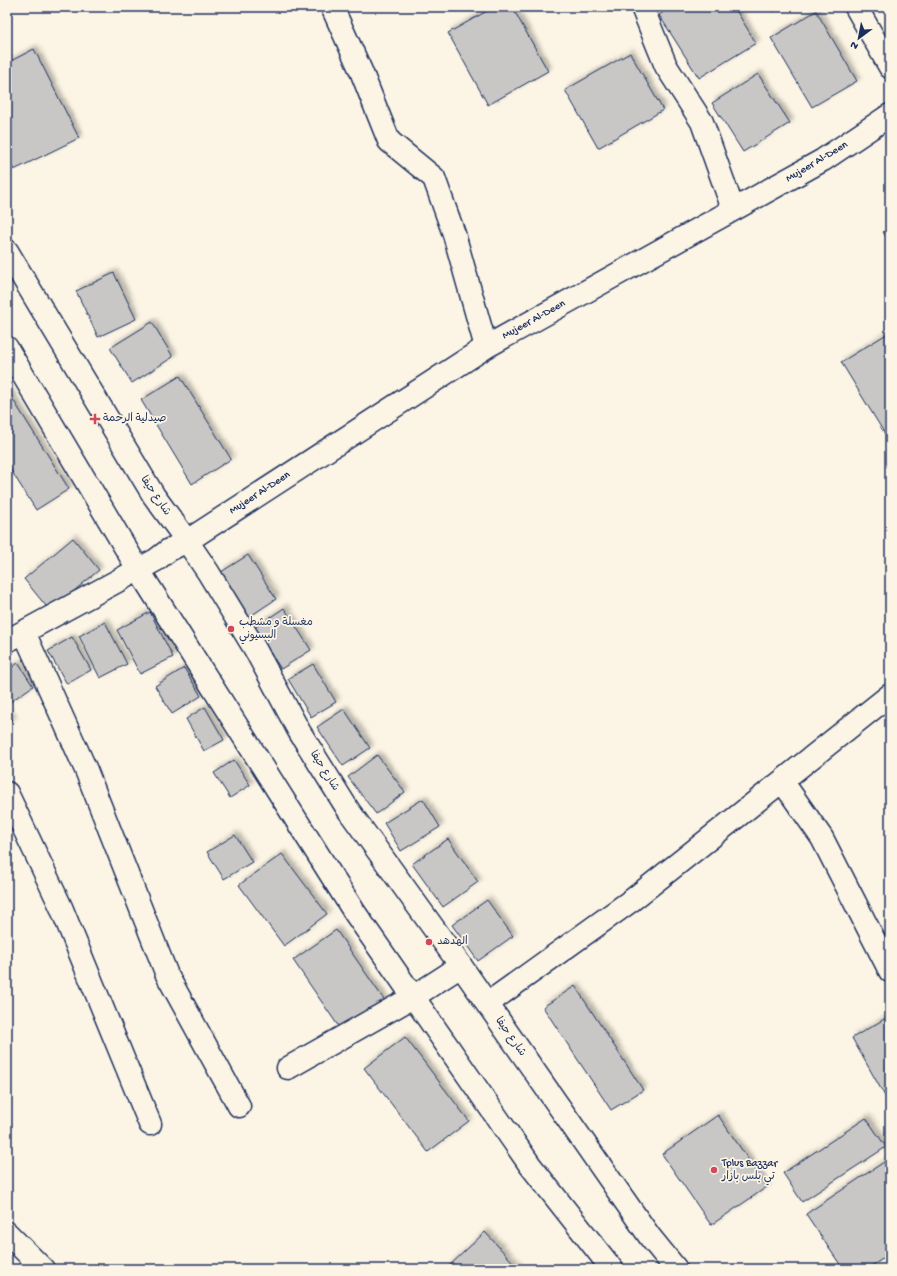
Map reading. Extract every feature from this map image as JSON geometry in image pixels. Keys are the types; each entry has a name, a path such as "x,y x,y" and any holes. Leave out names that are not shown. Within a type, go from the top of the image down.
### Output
{"street":[{"path":"332,7 361,71 389,141 434,178 454,234 486,347"},
{"path":"642,7 666,66 702,122 733,209"},
{"path":"856,7 890,67"},
{"name":"Mujeer Al-Deen","path":"15,636 156,560 169,550 187,541 486,347 823,160 890,115"},
{"name":"شارع حيفا","path":"7,251 154,496 208,572 255,649 299,731 349,811 461,966 650,1237 676,1269"},
{"path":"7,348 138,569 355,913 530,1165 612,1269"},
{"path":"15,636 86,770 167,975 239,1106"},
{"path":"487,1004 632,900 890,695"},
{"path":"782,781 822,838 890,970"},
{"path":"7,793 61,906 150,1124"},
{"path":"288,1068 413,997 461,966"},
{"path":"7,1233 43,1269"}],"building":[{"path":"494,7 512,7 548,71 488,105 448,33"},
{"path":"671,7 734,7 756,43 699,78 659,15"},
{"path":"769,7 781,7 773,12"},
{"path":"816,11 857,81 812,107 771,38"},
{"path":"34,49 79,138 14,170 7,157 7,63"},
{"path":"630,53 663,110 598,148 565,90"},
{"path":"758,74 790,123 743,152 712,103"},
{"path":"890,227 890,242 883,232"},
{"path":"114,273 136,319 98,337 76,291"},
{"path":"152,322 173,357 132,383 110,348"},
{"path":"890,332 890,431 885,434 841,362"},
{"path":"180,376 231,459 192,484 141,400"},
{"path":"7,390 69,489 36,510 7,464"},
{"path":"73,538 99,570 50,611 24,579"},
{"path":"248,555 276,599 249,617 221,572"},
{"path":"284,608 311,650 281,669 254,628"},
{"path":"150,612 173,657 140,674 117,630"},
{"path":"105,622 127,664 100,678 79,636"},
{"path":"72,637 91,670 67,684 48,651"},
{"path":"18,663 33,686 10,702 7,697 7,671"},
{"path":"313,664 336,702 311,717 288,679"},
{"path":"184,668 201,696 172,714 155,686"},
{"path":"205,707 224,740 204,751 186,719"},
{"path":"344,709 370,748 343,766 317,727"},
{"path":"7,713 13,720 7,724"},
{"path":"377,755 405,792 376,814 348,777"},
{"path":"234,760 250,785 230,798 214,773"},
{"path":"423,799 440,827 401,851 384,823"},
{"path":"235,835 252,862 224,879 207,852"},
{"path":"448,839 478,882 443,907 412,864"},
{"path":"282,854 327,914 284,946 239,885"},
{"path":"487,900 513,936 478,961 452,925"},
{"path":"336,930 385,1001 341,1030 293,960"},
{"path":"575,986 643,1090 611,1110 543,1007"},
{"path":"886,1018 890,1025 890,1105 852,1038"},
{"path":"405,1037 469,1121 428,1152 364,1068"},
{"name":"Tplus Bazzar تي بلس بازار","path":"718,1115 767,1187 711,1225 662,1154"},
{"path":"866,1118 886,1147 802,1202 783,1173"},
{"path":"887,1160 890,1165 890,1254 867,1269 843,1269 806,1214"},
{"path":"485,1232 519,1269 450,1269 448,1267"}],"place":[{"name":"صيدلية الرحمة","path":"95,419"},
{"name":"مغسلة و مشطب البسيوني","path":"231,629"},
{"name":"الهدهد","path":"429,942"},
{"name":"Tplus Bazzar تي بلس بازار","path":"714,1170"}]}
